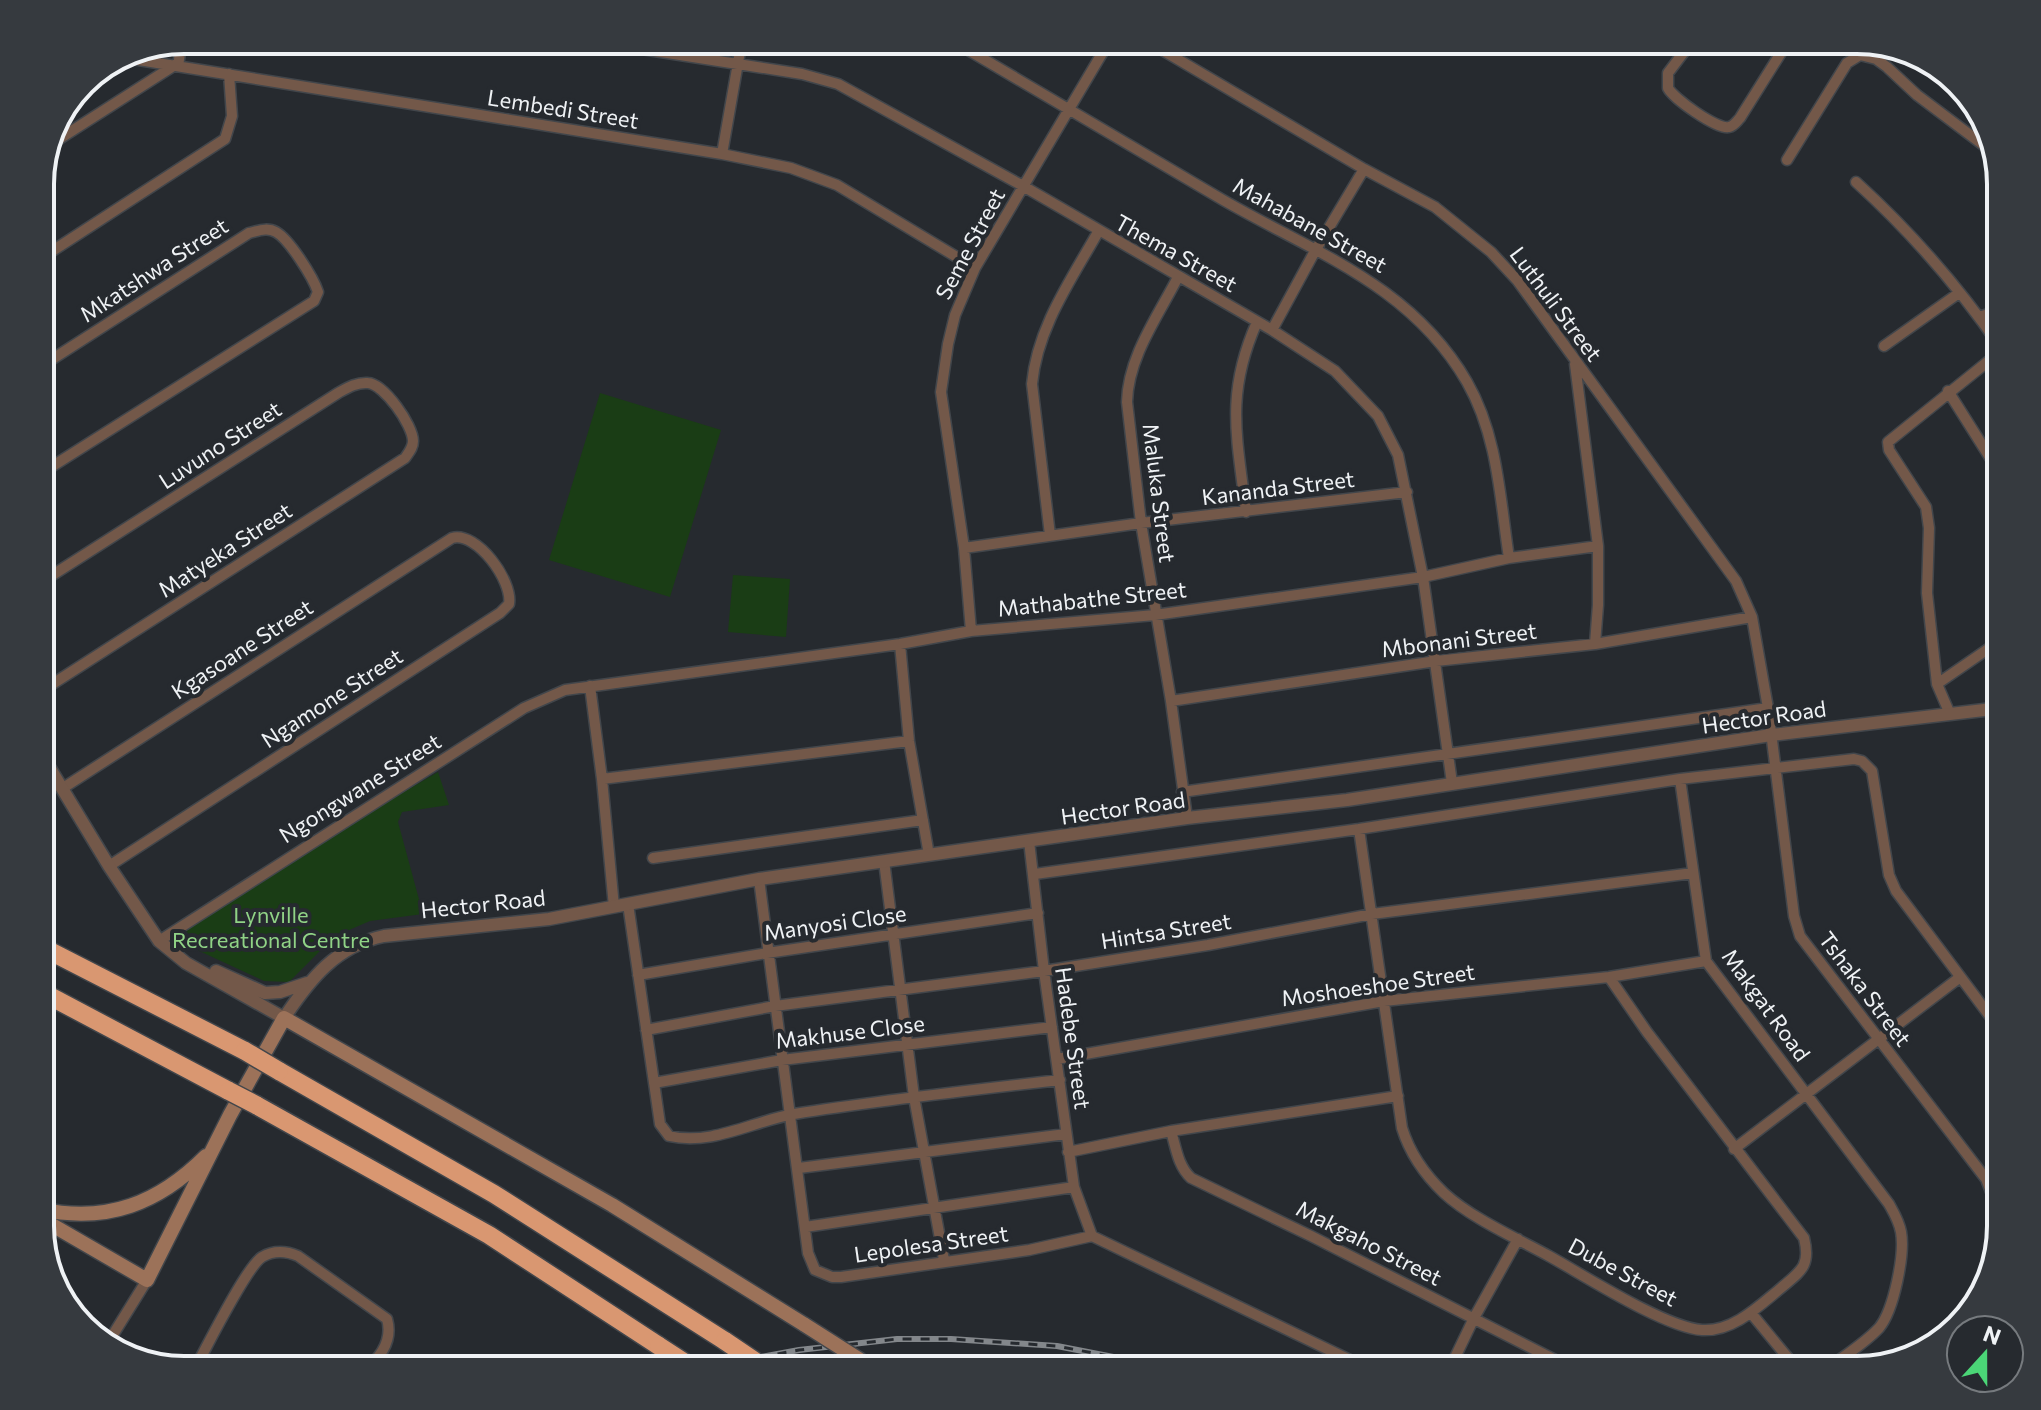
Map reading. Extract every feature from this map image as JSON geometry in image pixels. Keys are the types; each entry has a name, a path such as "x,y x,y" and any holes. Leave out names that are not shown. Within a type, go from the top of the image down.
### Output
{"highway":[{"path":"54,953 245,1051 494,1194 747,1356"},
{"path":"54,998 256,1105 489,1235 674,1356"}],"main road":[{"path":"54,1226 147,1280 284,1018 612,1205 854,1356"},
{"path":"54,1211 84,1215 108,1213 138,1204 161,1192 214,1148"}],"street":[{"name":"Thema Street","path":"674,54 812,76 838,84 1023,186 1272,330 1335,371 1378,416 1398,455 1423,577 1452,783"},
{"path":"722,154 740,54"},
{"name":"Mahabane Street","path":"975,54 1382,288 1408,308 1432,333 1467,381 1489,432 1509,558"},
{"name":"Seme Street","path":"971,631 964,548 941,392 955,315 975,268 1101,54"},
{"name":"Luthuli Street","path":"1169,54 1364,169 1435,207 1491,252 1517,280 1736,581 1752,617 1771,735"},
{"path":"1682,54 1668,73 1668,88 1678,101 1726,127 1740,118 1780,54"},
{"path":"63,136 176,66 179,55"},
{"path":"1787,160 1847,63 1860,55 1876,59 1917,95 1980,142"},
{"name":"Lembedi Street","path":"145,61 722,154 791,168 837,185 975,268"},
{"path":"54,250 225,139 232,116 229,74"},
{"path":"1272,330 1364,169"},
{"path":"1856,182 1919,244 1987,329"},
{"name":"Mkatshwa Street","path":"54,358 249,233 277,232 318,292 314,301 54,465"},
{"path":"1050,535 1032,384 1034,359 1047,324 1098,232"},
{"name":"Maluka Street","path":"1178,277 1138,354 1128,386 1127,402 1141,523 1187,818"},
{"path":"1884,346 1959,293"},
{"path":"1979,317 1987,314"},
{"path":"1246,512 1235,401 1244,352 1257,322"},
{"path":"1950,714 1937,684 1927,593 1928,517 1920,495 1888,446 1894,435 1987,360"},
{"path":"1575,362 1598,546 1595,644"},
{"name":"Luvuno Street","path":"54,574 338,393 357,384 366,382 385,391 410,430"},
{"path":"1948,391 1987,453"},
{"name":"Matyeka Street","path":"54,683 405,458 413,439 410,430"},
{"name":"Kananda Street","path":"964,548 1141,523 1407,492"},
{"name":"Kgasoane Street","path":"63,788 443,543 460,536 470,539"},
{"name":"Ngamone Street","path":"109,866 505,609 510,598 507,585 478,544 470,539"},
{"name":"Mathabathe Street","path":"590,686 900,644 971,631 1155,615 1423,577 1509,558 1598,546"},
{"name":"Mbonani Street","path":"1171,701 1436,661 1595,644 1752,617"},
{"path":"900,644 909,741 929,855"},
{"path":"1937,684 1987,650"},
{"path":"590,686 614,907"},
{"name":"Ngongwane Street","path":"159,941 524,708 551,695 590,686"},
{"name":"Hector Road","path":"1182,792 1768,708"},
{"name":"Hector Road","path":"284,1018 308,983 338,955 364,940 398,933 549,919 759,879 1187,818 1347,800 1771,735 1987,710"},
{"name":"Tshaka Street","path":"1771,735 1794,916 1800,936 1987,1182"},
{"path":"602,779 909,741"},
{"path":"1035,874 1359,829 1680,779 1844,759 1862,761 1872,771 1889,875 1896,891 1987,1013"},
{"path":"54,774 109,866 159,941 186,963 284,1018"},
{"name":"Makgat Road","path":"1680,779 1706,961 1898,1219 1902,1254 1893,1299 1882,1325 1843,1356"},
{"path":"653,858 923,820"},
{"name":"Dube Street","path":"1359,829 1402,1128 1408,1148 1423,1172 1447,1196 1518,1239 1645,1308 1690,1327 1714,1329 1751,1313 1802,1270 1807,1252 1804,1238 1734,1149 1609,977"},
{"name":"Hadebe Street","path":"1029,841 1068,1152 1074,1187 1092,1236"},
{"path":"884,861 914,1097 944,1260"},
{"name":"Hintsa Street","path":"646,1030 775,1006 1044,971 1208,945 1372,914 1693,873"},
{"name":"Lepolesa Street","path":"759,879 810,1262 815,1270 832,1277 1044,1247 1092,1236"},
{"path":"628,904 660,1124 669,1136 693,1138 736,1131 789,1115 1060,1080"},
{"name":"Manyosi Close","path":"638,975 1038,913"},
{"name":"Moshoeshoe Street","path":"1057,1059 1384,1001 1609,977 1706,961"},
{"path":"186,963 210,968 261,993 274,994 308,983"},
{"path":"1734,1149 1959,978"},
{"name":"Makhuse Close","path":"654,1083 782,1060 1052,1027"},
{"path":"1068,1152 1171,1131 1398,1096"},
{"name":"Makgaho Street","path":"1171,1131 1184,1171 1191,1178 1548,1356"},
{"path":"799,1168 1066,1134"},
{"path":"805,1227 1074,1187"},
{"path":"1092,1236 1342,1356"},
{"path":"1456,1356 1518,1239"},
{"path":"202,1356 250,1270 264,1256 282,1251 298,1256 387,1319 390,1327 385,1347 377,1356"},
{"path":"113,1335 147,1280"},
{"path":"1751,1313 1786,1356"}],"green space":[{"path":"600,393 721,430 670,597 549,560"},
{"path":"733,575 790,579 786,637 728,632"},
{"name":"Lynville Recreational Centre","path":"438,772 449,805 402,812 398,822 423,914 370,921 335,936 289,982 264,981 195,949 181,948 162,933"}],"railway":[{"path":"766,1356 897,1339 1057,1346 1108,1356"}]}
